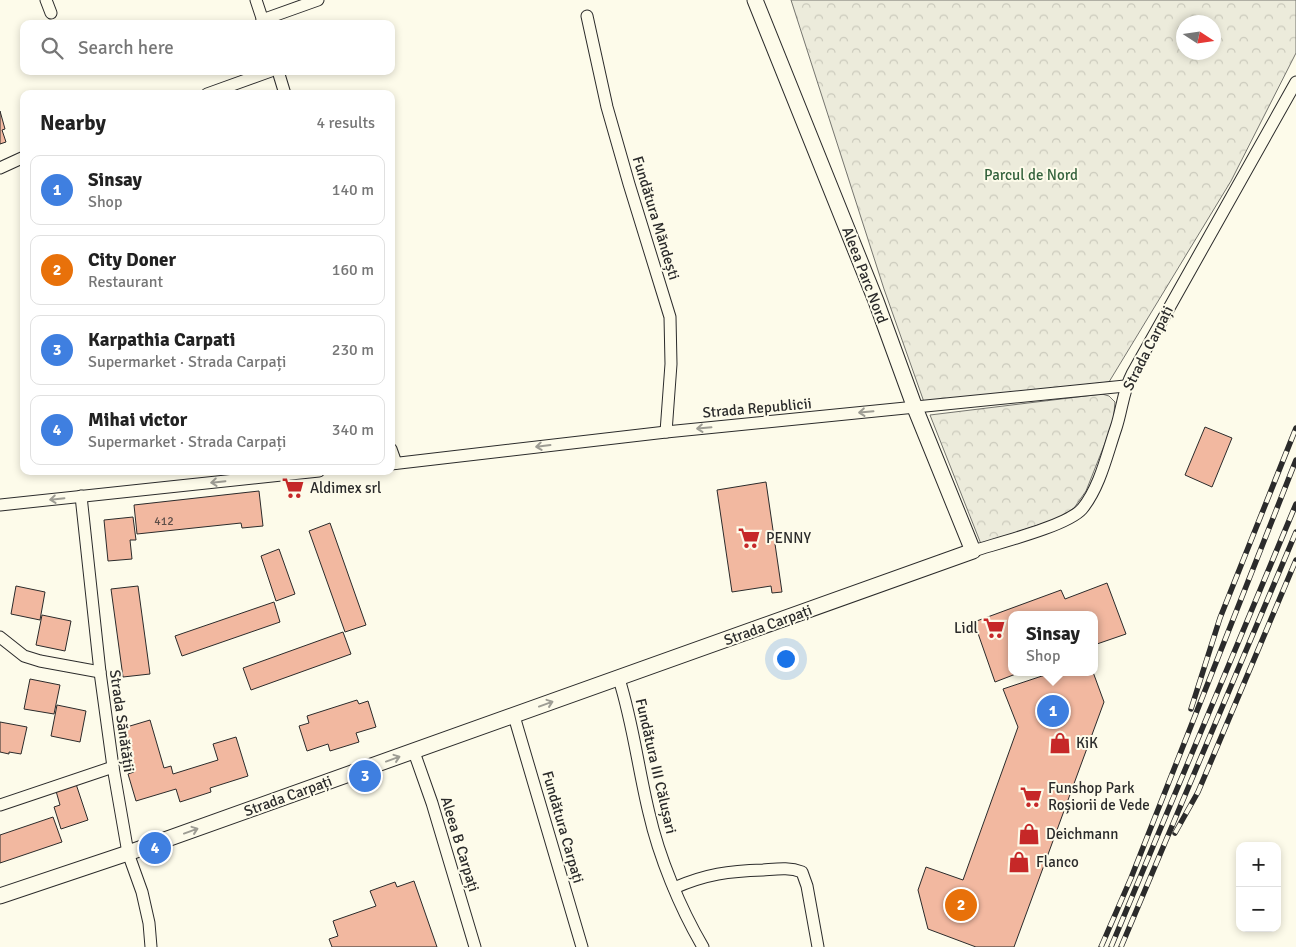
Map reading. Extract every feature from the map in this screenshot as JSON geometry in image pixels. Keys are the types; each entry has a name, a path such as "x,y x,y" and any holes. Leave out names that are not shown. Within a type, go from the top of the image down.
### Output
{"street":[{"path":"46,0 51,13"},
{"path":"256,0 262,20"},
{"path":"268,20 318,0"},
{"name":"Aleea Parc Nord","path":"755,0 876,301 915,408 973,551"},
{"name":"Fundătura Măndești","path":"587,16 609,115 670,317 670,364 666,432"},
{"path":"218,90 260,75"},
{"path":"279,75 284,90"},
{"name":"Strada Carpați","path":"0,896 414,752 973,551 1066,521 1083,508 1095,486 1116,426 1125,386 1296,82"},
{"path":"0,168 20,159"},
{"name":"Strada Republicii","path":"395,464 666,432 1125,386"},
{"path":"0,505 281,475"},
{"name":"Strada Sănătății","path":"81,496 100,672 113,767 128,853 142,892 149,923 151,947"},
{"path":"0,637 24,656 32,659 100,672"},
{"name":"Fundătura III Călușari","path":"619,679 627,706 649,814 674,888 690,925 703,947"},
{"name":"Fundătura Carpați","path":"514,716 582,947"},
{"name":"Aleea B Carpați","path":"414,752 432,803 475,947"},
{"path":"0,805 113,767"},
{"path":"674,888 694,879 725,872 791,868 802,872 807,886 818,947"}],"green space":[{"name":"Parcul de Nord","path":"791,0 1296,0 1296,53 1231,181 1109,382 924,402 884,289"},
{"path":"1102,394 1109,396 1115,402 1113,423 1086,491 1074,508 1059,518 981,544 930,415"}],"building":[{"path":"0,111 5,129 2,130 6,142 0,144"},
{"path":"1205,427 1232,438 1212,487 1185,475"},
{"name":"PENNY","path":"766,482 782,592 772,593 771,586 732,592 717,490"},
{"path":"259,491 263,526 242,528 241,523 137,534 134,505"},
{"path":"133,517 136,540 130,540 132,559 108,561 104,520"},
{"path":"330,523 366,625 345,632 309,531"},
{"path":"279,549 295,594 276,601 261,556"},
{"name":"Lidl","path":"1107,583 1126,634 1098,644 1098,611 1008,611 1008,676 1011,676 995,682 974,622 1061,590 1065,599"},
{"path":"16,586 45,592 40,620 11,614"},
{"path":"138,586 150,674 123,677 111,589"},
{"path":"274,602 280,622 182,656 175,636"},
{"path":"42,615 71,621 65,651 36,645"},
{"path":"343,632 351,654 251,690 243,668"},
{"name":"Funshop Park Roșiorii de Vede","path":"1042,676 1094,676 1104,702 1014,947 976,947 928,929 918,890 926,867 963,880 1018,727 1003,689"},
{"path":"30,679 60,685 54,714 24,709"},
{"path":"357,700 359,704 368,701 376,727 356,733 359,742 330,751 328,744 307,751 299,726 309,723 307,716"},
{"path":"57,705 86,711 80,742 51,736"},
{"path":"150,720 164,768 171,766 173,774 218,760 213,744 236,737 248,776 210,788 211,792 180,802 176,789 136,801 128,774 134,772 120,729"},
{"path":"0,722 27,727 21,754 0,752"},
{"path":"76,784 88,820 61,829 54,807 60,805 56,791"},
{"path":"53,817 62,842 0,863 0,835"},
{"path":"414,881 437,947 332,947 329,939 338,936 333,921 376,906 370,891 395,882 397,887"}],"railway":[{"path":"1191,709 1220,618 1296,428"},
{"path":"1101,947 1131,878 1296,460"},
{"path":"1111,947 1296,504"},
{"path":"1121,947 1296,532"},
{"path":"1175,833 1198,792 1296,560"}],"place":[{"name":"Aldimex srl","path":"293,488"},
{"name":"PENNY","path":"749,538"},
{"name":"Lidl","path":"994,628"},
{"name":"Sinsay","path":"1053,711"},
{"name":"KiK","path":"1060,743"},
{"name":"Karpathia Carpati","path":"365,776"},
{"name":"Funshop Park Roșiorii de Vede","path":"1031,797"},
{"name":"Deichmann","path":"1029,834"},
{"name":"Mihai victor","path":"155,848"},
{"name":"Flanco","path":"1019,862"},
{"name":"City Doner","path":"961,905"}]}
